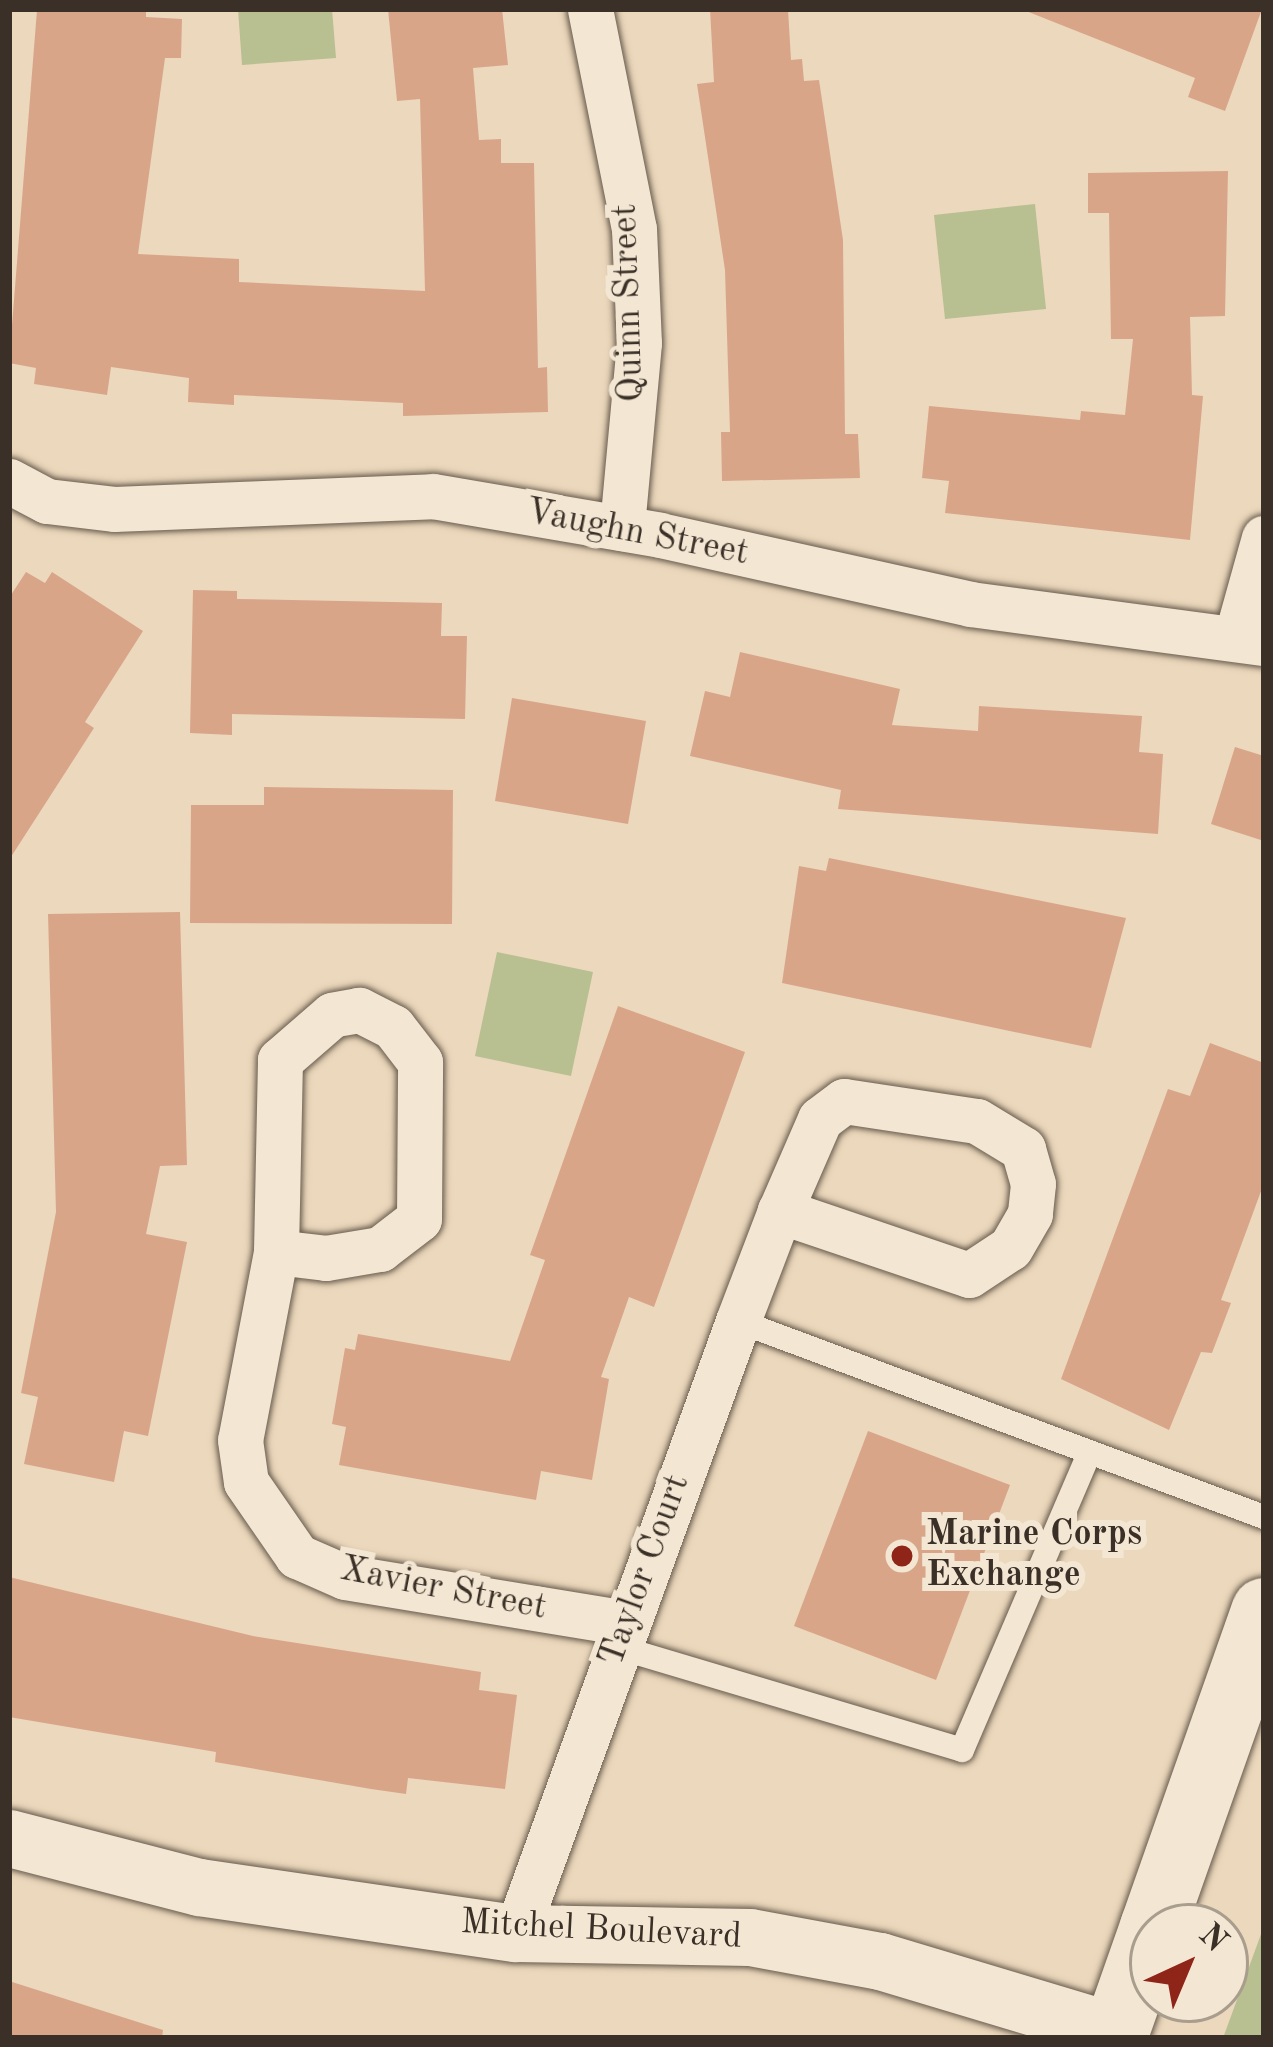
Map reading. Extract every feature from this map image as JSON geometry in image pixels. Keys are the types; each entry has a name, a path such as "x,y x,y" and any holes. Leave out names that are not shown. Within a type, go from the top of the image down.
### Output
{"main road":[{"path":"1161,1903 1264,1610"},
{"path":"1115,2035 1129,1995"}],"street":[{"name":"Quinn Street","path":"590,9 634,229 639,344 622,528"},
{"name":"Vaughn Street","path":"9,481 47,501 114,509 434,496 622,528 970,604 1250,641"},
{"path":"1250,641 1264,538"},
{"name":"Xavier Street","path":"276,1252 326,1258 380,1250 419,1219 420,1063 393,1027 359,1010 332,1015 280,1060 276,1252 240,1440 245,1482 297,1556 345,1577 622,1635"},
{"name":"Taylor Court","path":"516,1934 779,1211 820,1119 844,1101 977,1121 1023,1149 1033,1184 1030,1214 1010,1248 969,1275 779,1211"},
{"name":"Mitchel Boulevard","path":"9,1838 199,1887 516,1934 750,1937 880,1961 1115,2035"}],"lane":[{"path":"738,1321 1264,1517"},
{"path":"622,1635 962,1750 1090,1452"}],"green space":[{"path":"238,9 332,9 336,58 242,65"},
{"path":"1035,204 1046,309 945,319 934,215"},
{"path":"497,952 593,972 571,1076 475,1056"},
{"path":"1264,1926 1264,2038 1223,2038 1228,2023 1249,2023 1249,1967"}],"building":[{"path":"146,9 146,17 182,19 181,58 165,58 138,254 239,259 239,282 425,291 420,99 397,101 388,9 502,9 508,65 473,68 479,140 501,139 501,163 534,163 538,368 547,367 548,412 403,416 403,403 234,395 234,405 188,402 189,378 111,367 107,395 34,384 36,368 9,363 37,10"},
{"path":"710,9 788,9 791,60 802,59 804,81 819,80 843,240 845,434 858,434 860,478 722,481 721,432 730,432 725,270 697,84 714,82"},
{"path":"1021,9 1262,9 1225,111 1188,97 1195,78"},
{"path":"1228,171 1225,316 1190,317 1192,395 1203,396 1190,540 945,513 949,481 922,478 929,406 1080,420 1081,411 1125,415 1133,339 1111,339 1109,213 1088,213 1088,173"},
{"path":"26,572 45,583 52,572 143,631 85,722 94,728 9,860 9,598"},
{"path":"193,590 237,591 237,599 442,603 441,636 467,636 465,719 232,714 232,735 190,733"},
{"path":"740,652 900,689 892,725 978,731 979,706 1142,716 1139,752 1163,754 1158,834 838,809 841,790 690,756 705,691 730,697"},
{"path":"512,698 646,721 628,824 495,801"},
{"path":"1235,747 1264,756 1264,841 1211,824"},
{"path":"264,787 453,790 452,924 190,923 191,805 264,805"},
{"path":"829,858 1126,918 1091,1048 782,983 799,866 826,871"},
{"path":"180,912 187,1165 160,1166 146,1234 187,1242 148,1436 124,1431 114,1482 24,1464 38,1397 21,1393 56,1212 48,914"},
{"path":"618,1006 745,1052 654,1307 629,1297 601,1377 609,1379 592,1480 541,1471 536,1500 339,1465 346,1427 332,1424 345,1348 355,1350 358,1334 510,1361 545,1260 530,1255"},
{"path":"1210,1043 1264,1063 1264,1183 1221,1300 1231,1303 1212,1353 1201,1352 1169,1430 1061,1379 1168,1089 1190,1096"},
{"name":"Marine Corps Exchange","path":"868,1431 1010,1485 936,1680 794,1626"},
{"path":"9,1577 253,1636 481,1672 479,1690 517,1695 505,1789 408,1778 406,1794 371,1789 215,1762 216,1752 9,1717"},
{"path":"9,1981 163,2030 162,2038 9,2038"}],"place":[{"name":"Marine Corps Exchange","path":"902,1556"}]}
